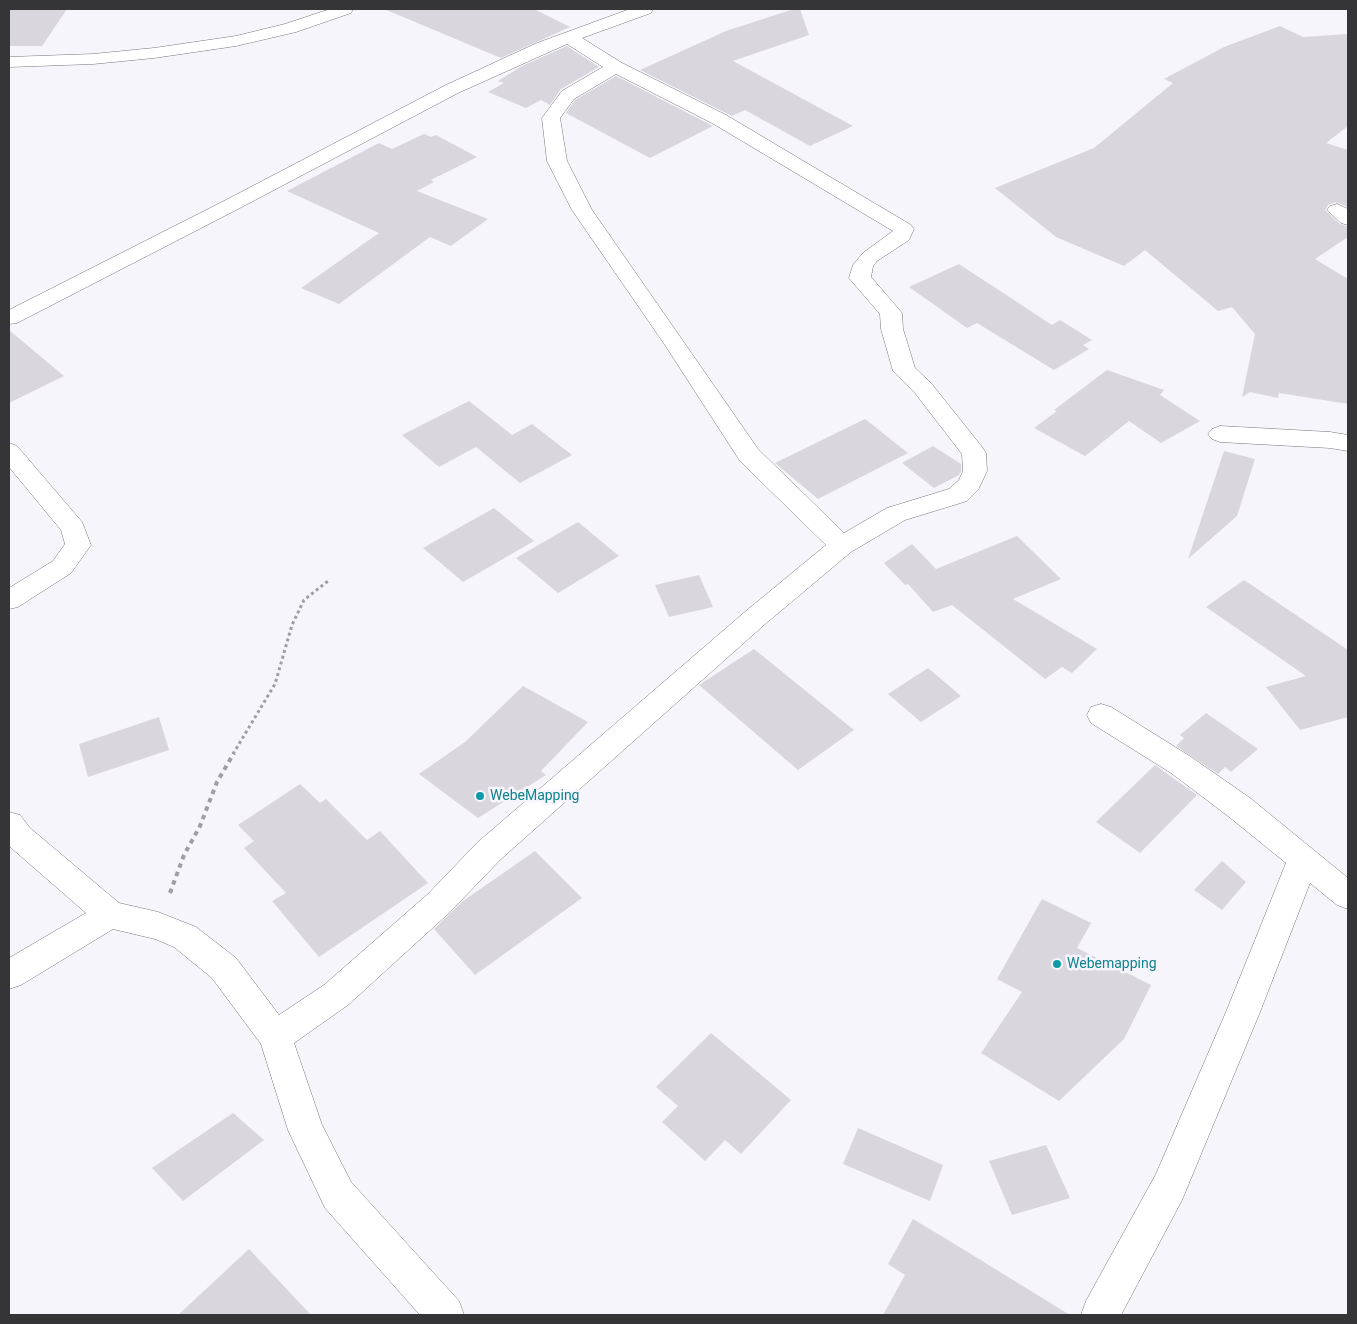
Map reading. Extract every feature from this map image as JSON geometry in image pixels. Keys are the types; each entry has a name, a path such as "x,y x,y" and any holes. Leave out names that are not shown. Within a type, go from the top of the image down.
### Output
{"street":[{"path":"9,62 93,59 154,53 236,41 290,28 345,9"},
{"path":"9,318 408,112 543,46 645,9"},
{"path":"275,1037 343,988 439,903 497,845 725,644 842,546 896,514 958,495 969,484 975,470 974,453 923,388 904,370 892,328 891,313 860,278 863,265 902,236 904,229 719,119 616,66 568,37"},
{"path":"616,66 568,95 551,118 557,161 582,210 624,273 676,344 749,455 842,546"},
{"path":"1220,434 1330,440 1348,443"},
{"path":"9,451 72,528 78,545 62,567 9,600"},
{"path":"1101,715 1181,765 1232,801 1348,896"},
{"path":"9,824 19,837 110,915 158,926 185,937 224,968 275,1037 306,1130 338,1195 445,1315"},
{"path":"1100,1315 1169,1187 1243,1012 1303,860"},
{"path":"9,975 110,915"}],"path":[{"path":"158,926 184,855 200,826 217,782 275,684 292,625 304,600 328,581"}],"building":[{"path":"9,9 67,9 42,46 9,46"},
{"path":"384,9 534,9 570,27 501,58"},
{"path":"794,9 800,9 809,35 733,61 853,126 810,146 745,110 732,116 640,70 726,31"},
{"path":"1280,26 1303,37 1348,34 1348,126 1326,143 1348,150 1348,207 1336,202 1328,205 1325,210 1340,224 1348,227 1348,237 1315,259 1348,279 1348,404 1279,393 1278,398 1250,392 1242,397 1255,334 1232,307 1218,311 1145,250 1124,266 1056,237 995,188 1094,148 1173,83 1164,79 1224,47"},
{"path":"567,46 599,67 561,89 550,105 541,100 526,108 488,92 504,83 498,81 522,66"},
{"path":"616,76 713,126 650,158 566,113 575,100"},
{"path":"424,134 431,137 436,135 477,157 431,180 434,182 417,191 488,219 451,246 430,237 339,304 301,288 379,233 287,191 379,143 392,149"},
{"path":"959,264 1052,325 1060,320 1092,340 1083,345 1089,349 1054,370 977,323 967,328 909,287"},
{"path":"9,330 64,376 9,403"},
{"path":"1107,370 1164,390 1160,395 1200,421 1161,443 1129,421 1085,456 1034,428 1057,411 1054,410"},
{"path":"469,401 512,435 532,424 572,455 520,483 476,447 439,467 402,435"},
{"path":"865,419 908,453 818,499 775,463"},
{"path":"933,446 961,464 959,475 934,488 902,463"},
{"path":"1224,451 1255,459 1237,516 1188,559"},
{"path":"494,508 534,541 463,582 423,548"},
{"path":"578,522 619,556 558,593 516,558"},
{"path":"1017,536 1061,579 1013,599 1097,649 1072,673 1062,667 1045,679 952,605 933,612 908,584 905,585 884,563 912,544 936,569"},
{"path":"699,575 713,607 669,617 655,585"},
{"path":"1244,580 1348,650 1348,717 1300,730 1266,687 1306,676 1206,607"},
{"path":"754,649 854,730 798,770 699,685"},
{"path":"928,668 961,696 921,722 888,694"},
{"path":"523,686 588,722 541,771 546,775 478,818 419,774 465,742"},
{"path":"1206,713 1258,749 1231,772 1225,767 1218,774 1176,746 1184,738 1180,735"},
{"path":"159,717 169,750 88,777 79,744"},
{"path":"1155,765 1197,795 1140,853 1096,822"},
{"path":"300,784 320,803 326,799 367,840 380,831 428,883 319,957 272,901 286,893 244,848 254,841 238,825"},
{"path":"535,851 582,898 475,975 434,929 463,901"},
{"path":"1222,861 1246,882 1222,910 1194,890"},
{"path":"1042,899 1091,923 1077,948 1151,985 1124,1039 1059,1101 981,1053 1022,992 997,979"},
{"path":"711,1033 791,1100 741,1154 725,1140 705,1161 662,1122 678,1106 656,1087"},
{"path":"233,1113 264,1140 183,1201 152,1168"},
{"path":"858,1128 943,1165 930,1201 843,1164"},
{"path":"1046,1145 1070,1198 1012,1215 989,1161"},
{"path":"913,1219 1070,1315 883,1315 905,1275 888,1264"},
{"path":"249,1249 311,1315 178,1315"}],"place":[{"name":"WebeMapping","path":"480,796"},
{"name":"Webemapping","path":"1057,964"}]}
